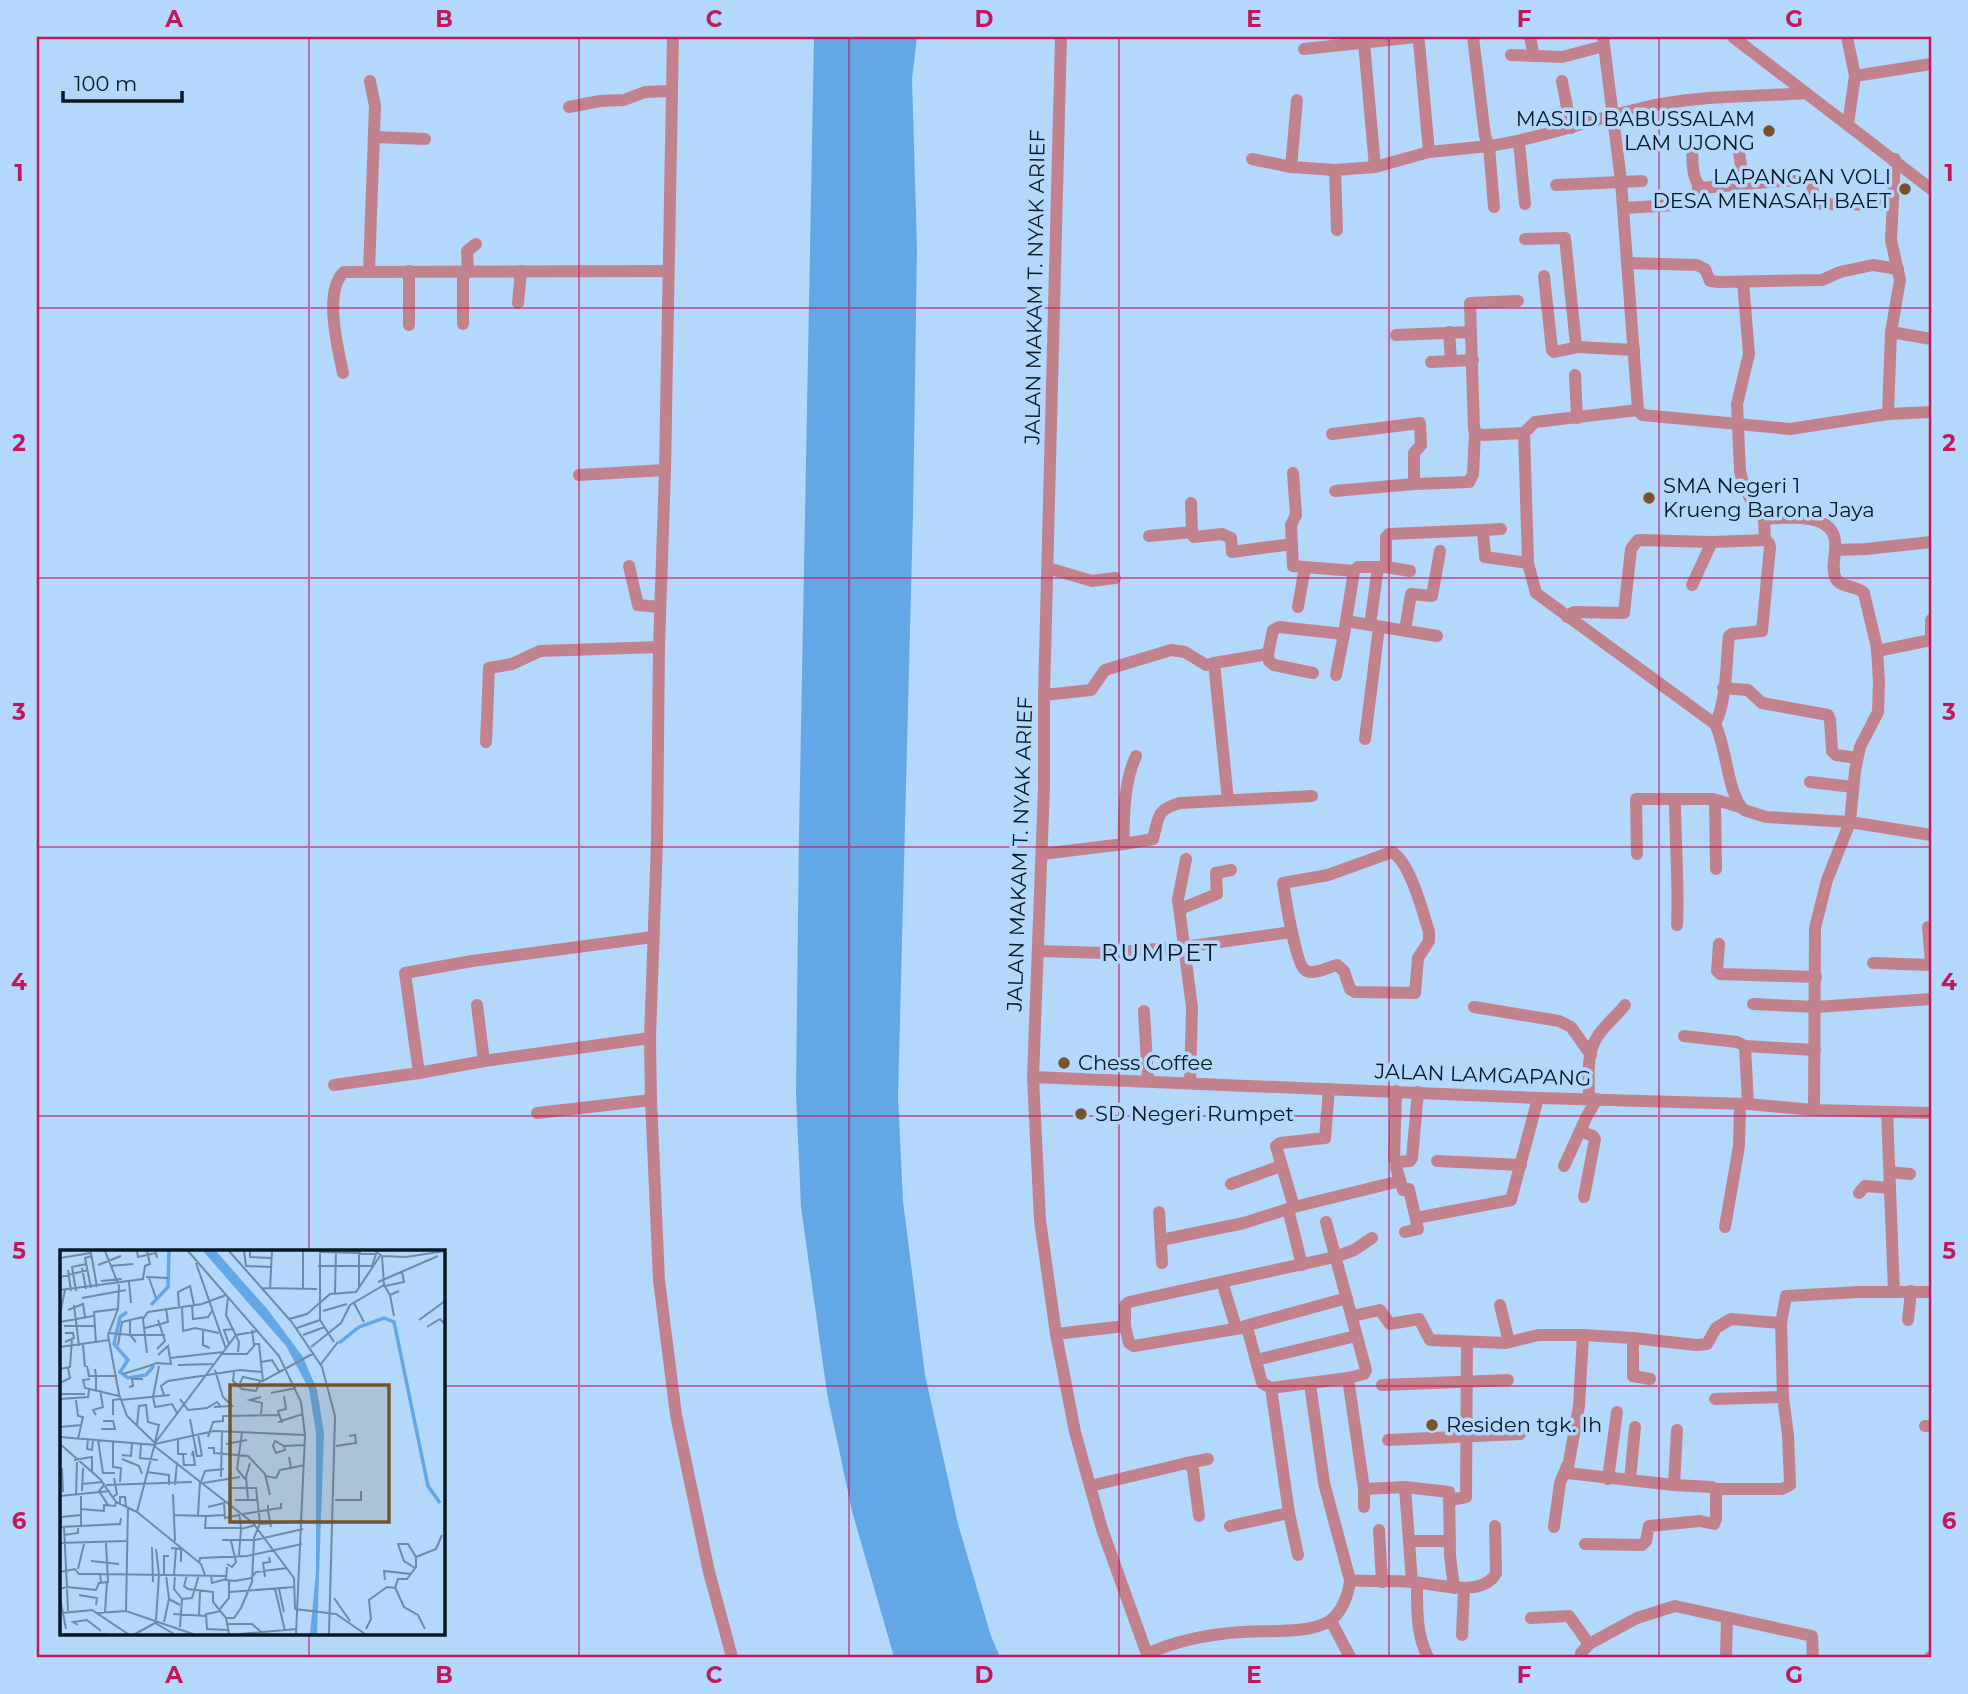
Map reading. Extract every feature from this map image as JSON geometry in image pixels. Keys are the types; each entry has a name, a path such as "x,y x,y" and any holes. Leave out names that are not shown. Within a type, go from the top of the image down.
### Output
{"street":[{"path":"673,37 658,271 651,607 656,647 657,841 649,937 651,1100 659,1280 676,1415 709,1572 732,1657"},
{"name":"JALAN MAKAM T. NYAK ARIEF","path":"1061,37 1042,854 1033,1077 1040,1220 1056,1334 1075,1432 1102,1529 1148,1656"},
{"path":"1473,37 1485,136 1489,145 1494,207"},
{"path":"1530,37 1534,56"},
{"path":"1733,37 1931,189"},
{"path":"1847,37 1855,76 1848,124"},
{"path":"1304,49 1417,39 1429,152"},
{"path":"1511,55 1562,57 1604,41 1621,181 1638,410 1642,415 1790,429 1888,414 1931,412"},
{"path":"1364,43 1375,167"},
{"path":"1855,76 1931,64"},
{"path":"369,271 375,106 370,81"},
{"path":"1562,81 1571,128"},
{"path":"569,107 624,100 645,92 668,91"},
{"path":"1252,159 1291,167 1335,170 1375,167 1429,152 1519,142 1645,107 1690,99 1807,93"},
{"path":"1291,167 1297,100"},
{"path":"374,137 425,139"},
{"path":"1519,142 1525,204"},
{"path":"1738,146 1744,185"},
{"path":"1623,208 1694,204 1698,200 1698,187 1694,178 1692,149"},
{"path":"1888,414 1891,332 1900,281 1891,240 1895,159"},
{"path":"1335,170 1337,230"},
{"path":"1556,185 1642,181"},
{"path":"1698,187 1706,189 1808,181 1816,204 1892,205"},
{"path":"1525,239 1565,238 1578,348"},
{"path":"463,324 467,251 475,244"},
{"path":"1628,263 1697,265 1705,268 1710,281 1743,282 1822,280 1840,272 1873,265 1898,269"},
{"path":"409,271 409,325"},
{"path":"518,303 521,271"},
{"path":"343,373 333,324 339,277 344,272 658,271"},
{"path":"1544,276 1552,350 1634,350"},
{"path":"1715,724 1719,716 1729,636 1762,631 1770,547 1765,540 1764,519 1754,507 1743,483 1737,404 1749,354 1743,282"},
{"path":"1335,491 1469,482 1473,474 1475,433 1470,303 1518,301"},
{"path":"1396,335 1471,331"},
{"path":"1449,332 1451,361"},
{"path":"1891,332 1931,339"},
{"path":"1431,362 1473,360"},
{"path":"1575,375 1577,418"},
{"path":"1475,433 1524,433 1535,422 1638,410"},
{"path":"1332,434 1420,423 1421,445 1414,453 1414,484"},
{"path":"1524,433 1528,563 1536,593 1715,724 1721,735 1735,797 1740,807"},
{"path":"579,475 654,470"},
{"path":"1293,473 1296,515 1291,525 1293,566 1354,571"},
{"path":"1191,503 1194,537 1222,534 1231,538 1233,552 1292,544"},
{"path":"1764,519 1813,519 1822,523 1833,534 1836,579 1864,593 1877,651 1878,712 1857,758 1850,822 1819,905 1815,938 1814,1110"},
{"path":"1365,739 1374,626 1386,537 1389,534 1501,529"},
{"path":"1483,530 1485,557 1528,563"},
{"path":"1149,537 1192,532"},
{"path":"1567,617 1574,612 1624,613 1630,550 1638,540 1765,540"},
{"path":"1692,585 1712,542"},
{"path":"1835,550 1931,544"},
{"path":"1405,631 1411,594 1432,596 1440,551"},
{"path":"629,566 636,600 651,607"},
{"path":"1298,607 1305,567"},
{"path":"1336,675 1354,571 1358,567 1410,570"},
{"path":"1048,568 1092,582 1115,578"},
{"path":"1877,651 1931,639 1931,620"},
{"path":"1313,673 1274,665 1269,661 1273,630 1279,627 1374,626 1437,636"},
{"path":"486,742 489,668 512,664 540,652 656,647"},
{"path":"1044,695 1091,690 1105,670 1171,650 1185,652 1206,665 1268,654"},
{"path":"1214,663 1228,800"},
{"path":"1723,688 1750,691 1762,703 1828,715 1832,751 1836,755 1857,758"},
{"path":"1124,844 1123,820 1130,768 1136,756"},
{"path":"1810,782 1853,788"},
{"path":"1042,854 1153,839 1157,819 1169,806 1180,803 1312,796"},
{"path":"1637,855 1636,799 1715,800 1766,817 1850,822 1931,835"},
{"path":"1675,799 1675,858 1679,877 1677,925"},
{"path":"1715,800 1716,869"},
{"path":"1392,852 1401,859 1430,935 1418,958 1416,991 1412,994 1353,992 1344,971 1337,965 1312,972 1305,970 1301,965 1292,933 1284,882 1328,875 1392,852"},
{"path":"1186,859 1178,899 1192,1008 1190,1082"},
{"path":"1180,909 1217,894 1216,873 1231,870"},
{"path":"1872,963 1931,964 1928,927"},
{"path":"1038,951 1105,953 1184,947 1292,933"},
{"path":"419,1073 405,973 649,937"},
{"path":"1719,944 1717,971 1720,974 1816,977"},
{"path":"1753,1004 1816,1007 1931,999"},
{"path":"477,1005 484,1061"},
{"path":"1564,1166 1593,1099 1591,1055 1598,1036 1625,1005"},
{"path":"1474,1007 1559,1021 1571,1027 1591,1055"},
{"path":"1144,1011 1149,1081"},
{"path":"1684,1036 1737,1042 1745,1046 1815,1049"},
{"path":"334,1085 650,1038"},
{"path":"1725,1227 1744,1104 1745,1046"},
{"name":"JALAN LAMGAPANG","path":"1033,1077 1931,1113"},
{"path":"1302,1265 1276,1149 1278,1144 1325,1138 1329,1088"},
{"path":"1396,1091 1394,1159 1397,1162 1410,1161 1412,1157 1418,1092"},
{"path":"1421,1217 1511,1200 1538,1098"},
{"path":"537,1113 651,1100"},
{"path":"1887,1112 1894,1292"},
{"path":"1887,1112 1894,1292"},
{"path":"1580,1131 1595,1139 1584,1197"},
{"path":"1437,1161 1521,1165"},
{"path":"1231,1184 1281,1166"},
{"path":"1396,1167 1403,1190 1409,1189 1418,1230 1405,1232"},
{"path":"1890,1172 1910,1174"},
{"path":"1161,1240 1244,1223 1291,1208 1400,1181"},
{"path":"1858,1193 1865,1186 1890,1188"},
{"path":"1159,1213 1162,1263"},
{"path":"1222,1282 1256,1360 1262,1383 1271,1388 1364,1374 1366,1370 1326,1222"},
{"path":"1347,1298 1241,1327 1133,1346 1129,1343 1125,1326 1124,1309 1129,1302 1335,1257 1354,1250 1372,1238"},
{"path":"1908,1320 1911,1291"},
{"path":"1567,1466 1567,1473 1608,1479 1716,1489 1782,1489 1790,1485 1783,1397 1781,1323 1786,1296 1931,1292"},
{"path":"1500,1305 1509,1342"},
{"path":"1352,1316 1380,1310 1390,1324 1419,1319 1430,1340 1467,1342 1509,1342 1538,1335 1583,1335 1696,1345 1706,1343 1716,1328 1731,1319 1781,1323"},
{"path":"1056,1334 1125,1326"},
{"path":"1554,1527 1560,1483 1567,1466 1579,1406 1583,1335"},
{"path":"1256,1360 1356,1336"},
{"path":"1633,1338 1633,1376 1650,1379"},
{"path":"1450,1500 1466,1497 1467,1342"},
{"path":"1348,1378 1364,1489 1364,1507"},
{"path":"1382,1385 1508,1380"},
{"path":"1148,1656 1161,1647 1194,1640 1239,1632 1303,1629 1331,1621 1348,1594 1350,1580 1324,1483 1310,1384"},
{"path":"1271,1388 1289,1513 1298,1555"},
{"path":"1715,1399 1783,1397"},
{"path":"1608,1479 1617,1412"},
{"path":"1630,1480 1635,1427"},
{"path":"1674,1485 1677,1430"},
{"path":"1388,1440 1520,1434"},
{"path":"1090,1486 1208,1459"},
{"path":"1187,1463 1193,1470 1199,1516"},
{"path":"1364,1489 1405,1487 1447,1491 1450,1500 1450,1541 1459,1588 1462,1635"},
{"path":"1405,1487 1418,1620 1423,1647 1428,1657"},
{"path":"1585,1544 1642,1545 1646,1541 1649,1526 1700,1521 1714,1524 1716,1489"},
{"path":"1230,1526 1289,1513"},
{"path":"1350,1580 1414,1582 1459,1588 1493,1578 1496,1573 1495,1526"},
{"path":"1380,1530 1382,1582"},
{"path":"1410,1541 1450,1541"},
{"path":"1581,1657 1589,1644 1636,1618 1668,1607 1680,1606 1727,1619 1812,1636 1813,1657"},
{"path":"1531,1618 1569,1616 1589,1644"},
{"path":"1726,1657 1727,1619"},
{"path":"1331,1621 1350,1657"}],"water":[{"path":"814,37 917,37 912,79 917,248 913,514 898,1097 903,1201 925,1375 958,1524 991,1636 1000,1657 894,1657 852,1511 827,1393 801,1207 796,1093"}],"place":[{"name":"MASJID BABUSSALAM LAM UJONG","path":"1769,131"},
{"name":"LAPANGAN VOLI DESA MENASAH BAET","path":"1905,189"},
{"name":"SMA Negeri 1 Krueng Barona Jaya","path":"1649,498"},
{"name":"Chess Coffee","path":"1064,1063"},
{"name":"SD Negeri Rumpet","path":"1081,1114"},
{"name":"Residen tgk. Ih","path":"1432,1425"}],"district":[{"name":"RUMPET","path":"1160,953"}]}
